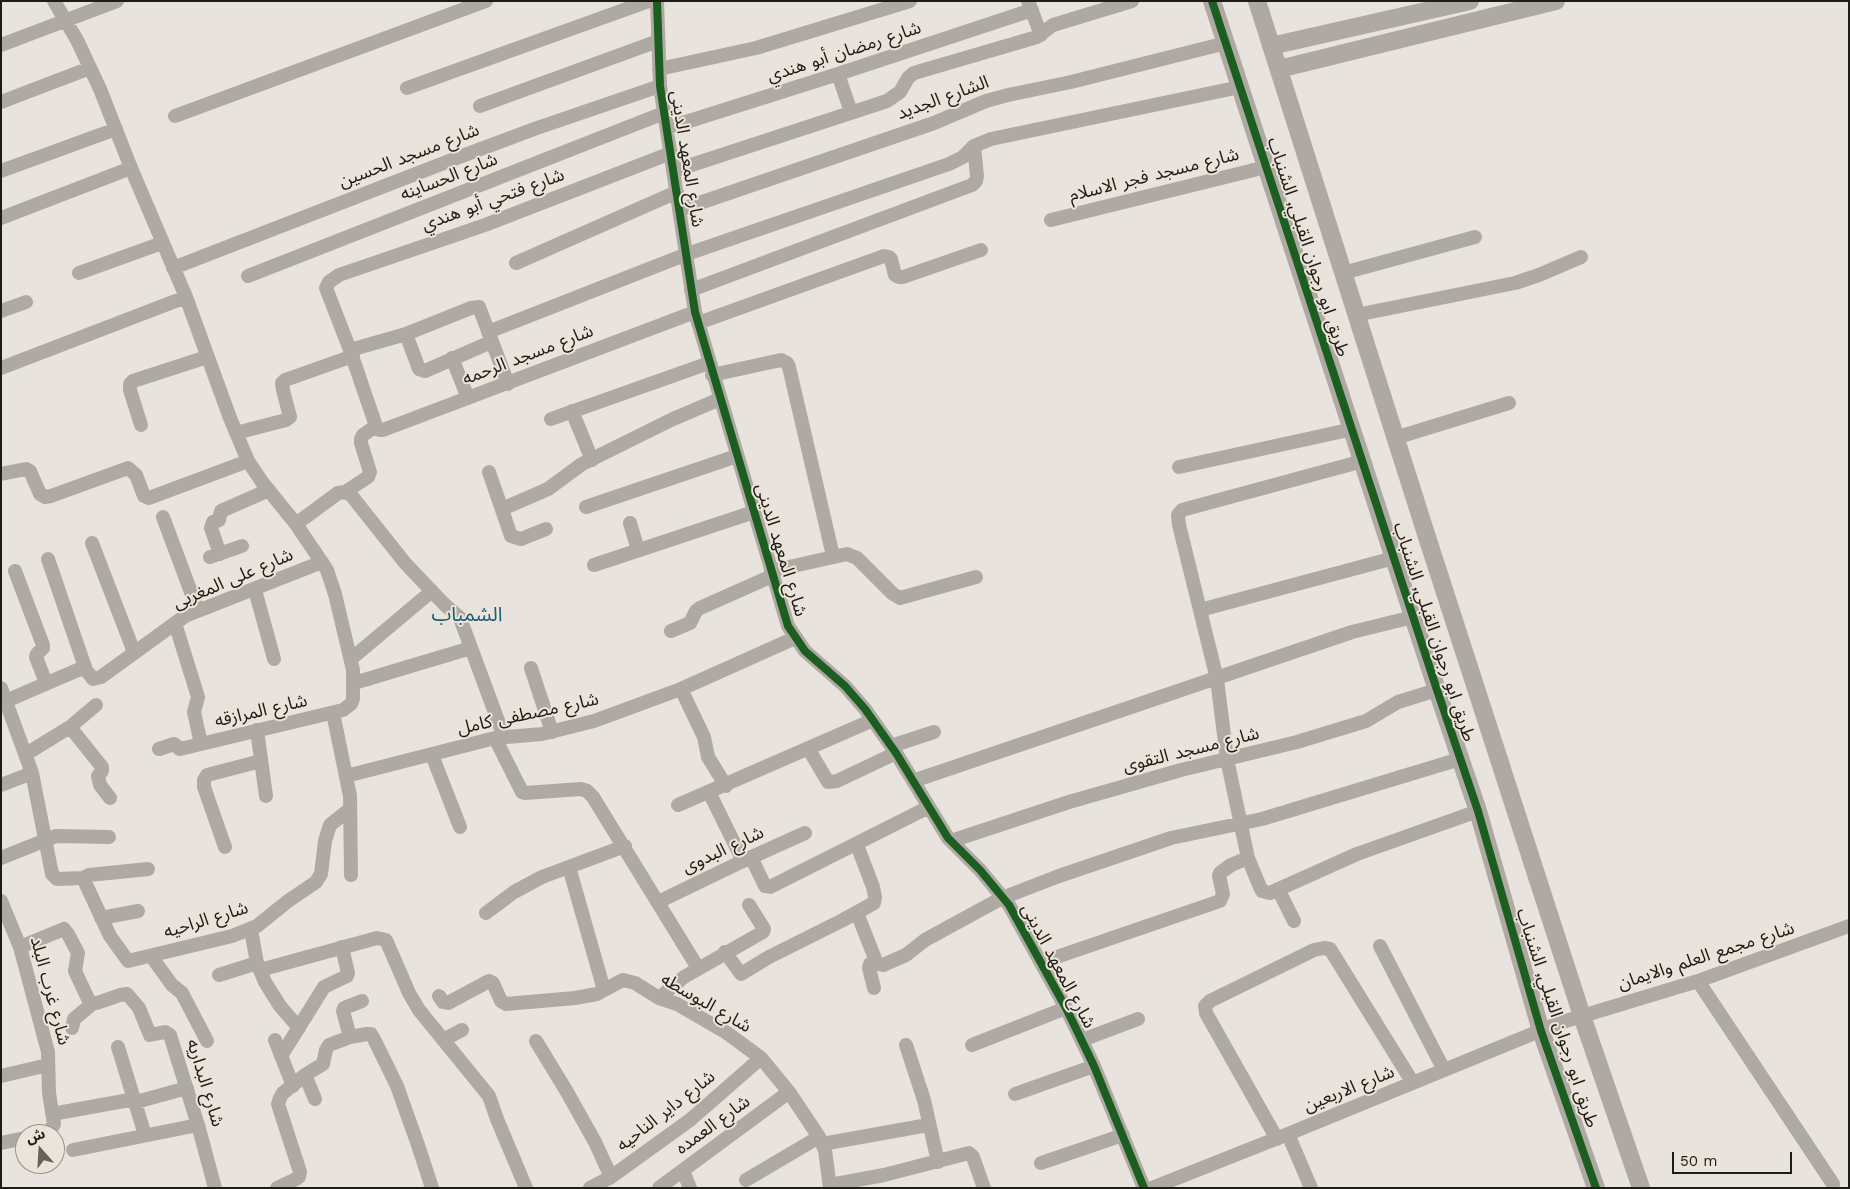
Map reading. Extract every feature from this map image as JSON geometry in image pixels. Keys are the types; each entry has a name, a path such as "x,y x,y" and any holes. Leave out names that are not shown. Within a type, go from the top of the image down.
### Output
{"street":[{"path":"54,1 100,89 162,243 186,297 207,357 248,461 268,490 296,524 322,562 330,578 336,594 351,659 354,683 471,648"},
{"path":"1,46 117,1"},
{"path":"175,116 486,1"},
{"path":"407,88 649,1"},
{"name":"شارع المعهد الدينى","path":"656,1 660,86 696,317 788,626 805,651 845,686 873,720 951,841 980,870 1013,912 1042,962 1082,1040 1144,1188"},
{"path":"659,69 756,48 910,1"},
{"path":"674,172 888,101 900,92 908,78 914,73 1041,35 1045,29 1053,25 1132,1"},
{"name":"طريق ابو رجوان القبلي, الشنباب","path":"1212,1 1478,811 1541,1031 1596,1188"},
{"name":"طريق ابو رجوان القبلي, الشنباب","path":"1257,1 1578,1017 1640,1188"},
{"path":"1271,46 1470,1"},
{"path":"1278,69 1556,1"},
{"path":"1030,6 1041,35"},
{"name":"شارع رمضان أبو هندي","path":"667,128 838,74 1030,6"},
{"path":"480,106 658,41"},
{"name":"الشارع الجديد","path":"680,210 934,123 986,101 1226,43"},
{"path":"1,102 90,68"},
{"path":"838,74 851,112"},
{"name":"شارع مسجد الحسين","path":"173,268 462,156 660,86"},
{"path":"406,334 419,369 425,371 489,337 687,254 949,164 963,156 974,146 991,139 1240,87"},
{"name":"شارع الحساينه","path":"248,276 664,113"},
{"path":"1,171 116,129"},
{"path":"691,290 972,185 978,176 974,146"},
{"name":"شارع فتحي أبو هندي","path":"352,353 326,288 328,282 339,275 485,225 671,153"},
{"name":"شارع مسجد فجر الاسلام","path":"1051,220 1266,167"},
{"path":"1,218 131,168"},
{"path":"516,263 677,192"},
{"path":"1343,273 1474,237"},
{"path":"79,273 162,243"},
{"name":"شارع مسجد الرحمه","path":"376,426 379,430 383,430 696,317 884,256 891,259 895,275 903,277 981,250"},
{"path":"1356,314 1514,283 1540,275 1580,257"},
{"path":"1,368 186,297"},
{"path":"1,311 26,302"},
{"path":"236,433 290,418 282,384 285,380 476,306 479,307 508,384"},
{"path":"296,524 338,494 345,492 368,477 370,472 361,439 363,435 376,426 352,353"},
{"path":"141,425 130,390 130,384 133,381 207,357"},
{"path":"452,358 468,398"},
{"path":"551,420 711,369 784,361 790,367 833,556"},
{"path":"502,509 548,489 582,464 673,419 720,399"},
{"path":"1395,438 1510,403"},
{"path":"572,412 592,460"},
{"path":"1179,467 1352,429"},
{"path":"586,507 737,456"},
{"path":"1,474 26,469 30,471 40,494 45,497 128,468 136,475 144,496 148,498 248,461"},
{"path":"1363,461 1182,510 1178,515 1217,678 1227,759 1248,858 1262,891 1270,892 1357,854 1478,811"},
{"path":"489,472 511,536 521,540 546,529"},
{"path":"242,546 215,556 211,528 213,522 219,520 221,511 268,490"},
{"path":"345,492 351,495 406,563 460,618 500,737 522,792 573,789 581,789 588,792 625,846 698,968"},
{"path":"594,565 754,512"},
{"path":"163,517 198,611"},
{"path":"630,523 638,550"},
{"path":"92,543 134,652"},
{"path":"671,631 690,623 696,611 700,608 772,573 833,556 847,554 857,558 893,594 900,598 976,577"},
{"path":"1200,610 1394,558"},
{"path":"48,559 86,670"},
{"name":"شارع على المغربى","path":"3,696 46,683 80,669 86,670 93,679 96,678 175,623 198,611 322,562"},
{"path":"15,571 44,645 36,657 46,683"},
{"path":"255,590 274,659"},
{"path":"351,659 432,591"},
{"path":"913,781 1352,632 1413,616"},
{"path":"175,623 198,697 194,712 201,744"},
{"name":"شارع مصطفى كامل","path":"346,776 500,737 552,732 620,713 680,689 795,638"},
{"path":"531,668 552,732"},
{"name":"شارع المرازقه","path":"159,749 174,744 180,749 333,713 347,708 351,704 354,683"},
{"path":"680,689 704,737 708,756 726,786"},
{"name":"شارع مسجد التقوى","path":"951,841 1069,802 1181,770 1297,742 1366,721 1398,702 1437,690"},
{"path":"3,696 32,773 54,877 57,879 83,878 89,875 148,869"},
{"path":"26,754 70,728 96,705"},
{"path":"333,713 350,796 351,875"},
{"path":"678,805 726,786 873,720"},
{"path":"70,728 102,767 102,771 98,776 100,785 110,798"},
{"path":"256,730 266,796"},
{"path":"808,748 828,782 837,781 893,750 934,732"},
{"path":"432,755 460,826"},
{"path":"874,988 869,968 870,964 876,962 883,964 906,956 925,940 1002,898 1059,876 1171,838 1262,819 1460,760"},
{"path":"225,847 204,787 204,780 207,775 261,761"},
{"path":"1,785 32,773"},
{"path":"709,792 747,859 765,886 770,887 857,845 929,807"},
{"name":"شارع الراحيه","path":"101,918 110,936 128,961 251,930 316,882 321,874 325,841 330,825 350,809"},
{"name":"شارع البدوى","path":"658,902 805,833"},
{"path":"1,858 56,836 109,837"},
{"path":"726,952 741,974 769,957 874,903 875,897 857,845"},
{"path":"486,913 542,877 625,846"},
{"path":"1042,962 1220,901 1223,894 1219,876 1220,872 1248,858"},
{"path":"439,996 443,1002 448,1003 489,981 493,984 501,1001 506,1004 575,998 596,994 604,990 568,868"},
{"path":"83,878 101,918 138,911"},
{"path":"1278,889 1294,921"},
{"name":"شارع غرب البلد","path":"1,901 20,946 48,1052 49,1093 53,1119"},
{"path":"659,998 684,977 764,930 749,905"},
{"path":"857,913 876,962"},
{"name":"شارع مجمع العلم والايمان","path":"1559,1023 1698,982 1849,926"},
{"path":"20,946 64,929 78,953 75,971 88,1000 92,1004"},
{"path":"251,930 259,966 272,994 288,1017 299,1028"},
{"path":"219,975 377,938 386,940 419,1010 489,1096 526,1188"},
{"path":"1380,946 1444,1070"},
{"path":"281,1056 324,987 347,976 342,947"},
{"path":"1310,1188 1282,1137 1206,1013 1206,1006 1210,1002 1314,950 1330,949 1413,1083"},
{"path":"151,956 172,985 182,992 207,1041"},
{"name":"شارع البوسطه","path":"604,990 624,980 635,983 659,998 677,1004 727,1033 761,1058 790,1092 821,1140 827,1159 830,1187"},
{"path":"1698,982 1833,1184"},
{"name":"شارع البداريه","path":"72,1028 74,1018 92,1004 124,994 130,996 139,1008 150,1035 166,1032 170,1035 215,1188"},
{"path":"350,1037 343,1011 344,1008 362,1001"},
{"path":"972,1045 1066,1008"},
{"path":"1082,1040 1138,1019"},
{"name":"شارع الاربعين","path":"1152,1188 1282,1137 1559,1023"},
{"path":"443,1040 462,1030"},
{"path":"278,1188 296,1179 300,1174 278,1104 283,1093 305,1075 323,1064 329,1045 350,1037 371,1034 397,1086 432,1188"},
{"path":"275,1040 293,1086"},
{"path":"536,1041 581,1117 611,1177"},
{"path":"906,1046 924,1100 928,1125 938,1162"},
{"path":"118,1047 146,1135"},
{"name":"شارع داير الناحيه","path":"590,1188 611,1177 690,1120 761,1058"},
{"path":"1,1076 48,1065"},
{"path":"1015,1094 1094,1066"},
{"path":"305,1075 315,1099"},
{"path":"51,1124 53,1119 187,1088"},
{"name":"شارع العمده","path":"658,1188 790,1092"},
{"path":"73,1150 198,1125"},
{"path":"746,1180 821,1140 928,1125"},
{"path":"1041,1162 1122,1135"},
{"path":"1,1143 15,1140"},
{"path":"830,1187 938,1162 965,1153 971,1155 984,1188"},
{"path":"683,1171 690,1188"}],"cycle path":[{"path":"657,1 660,86 695,312 788,626 805,651 845,686 865,709 896,753 948,838 980,870 1009,905 1066,1008 1094,1066 1144,1188"},
{"path":"1212,1 1478,811 1541,1031 1596,1188"}],"district":[{"name":"الشمباب","path":"467,615"}]}
